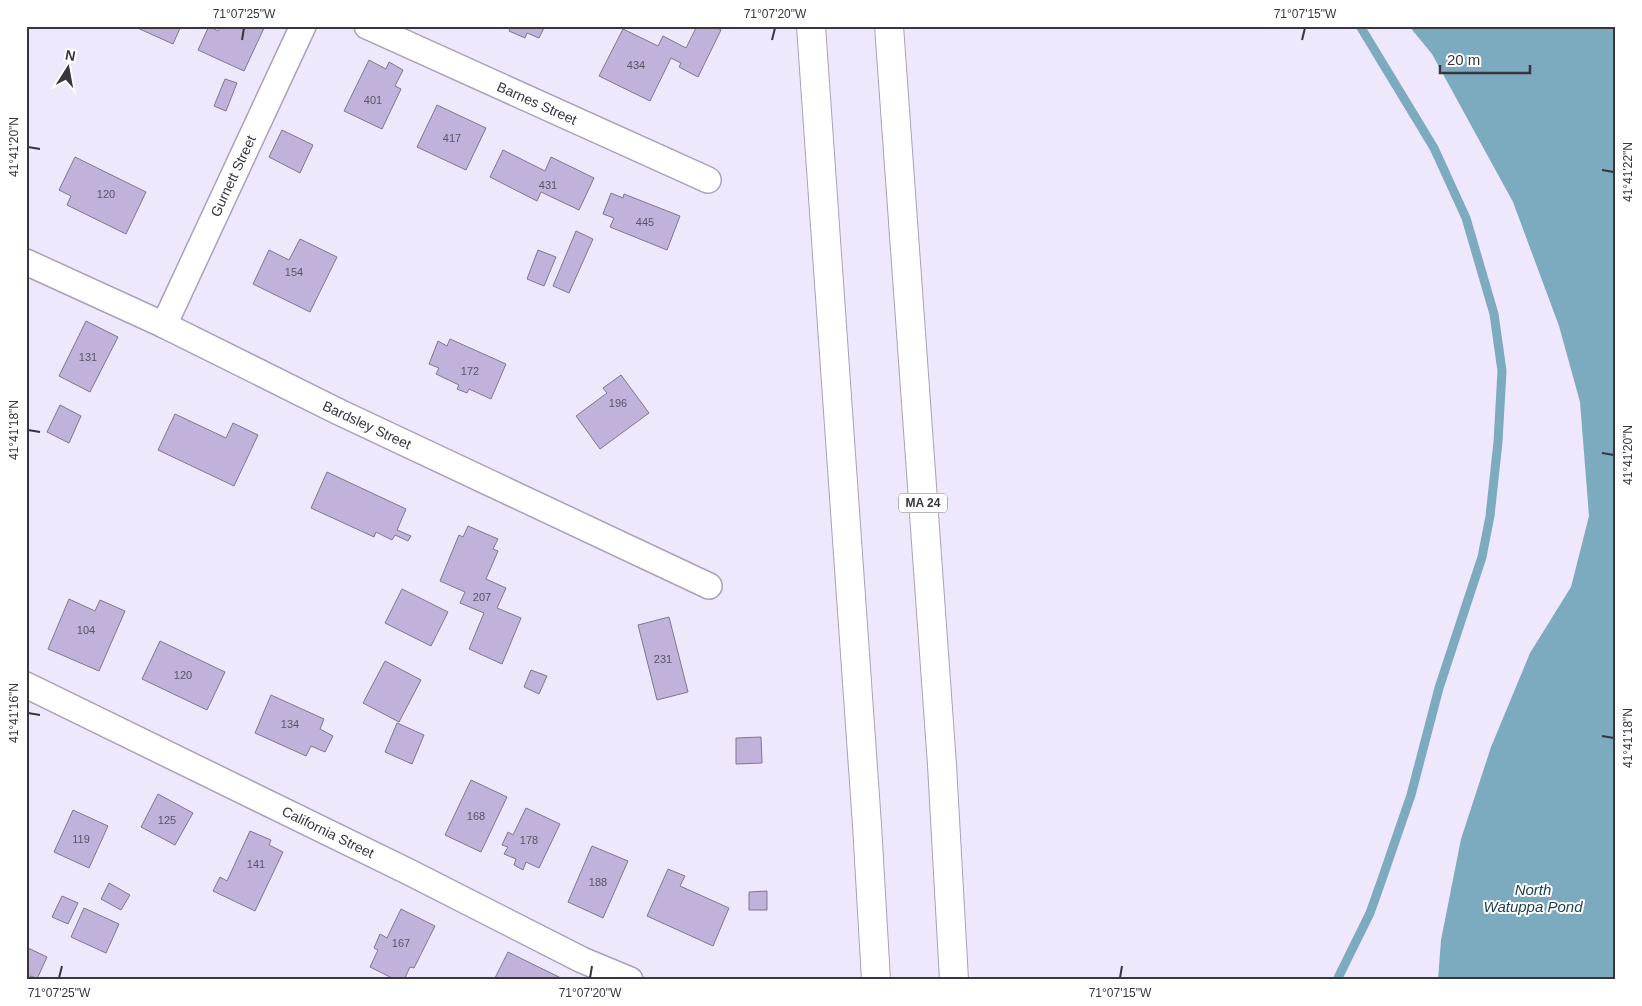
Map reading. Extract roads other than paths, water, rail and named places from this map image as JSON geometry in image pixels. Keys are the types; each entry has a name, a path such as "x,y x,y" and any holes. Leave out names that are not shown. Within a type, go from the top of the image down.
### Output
{"highway":[{"path":"811,26 876,980"},
{"name":"MA 24","path":"889,26 942,765 954,980"}],"street":[{"name":"Gurnett Street","path":"164,325 302,26"},
{"name":"Barnes Street","path":"367,26 708,180"},
{"name":"Bardsley Street","path":"26,262 164,325 339,412 709,586"},
{"name":"California Street","path":"26,685 408,872 582,960 630,980"}],"water":[{"name":"North Watuppa Pond","path":"1409,26 1616,26 1616,980 1438,980 1441,940 1461,839 1491,747 1530,653 1571,587 1589,516 1580,402 1559,326 1513,202 1432,54"}],"waterway":[{"path":"1337,980 1370,913 1411,795 1439,688 1482,557 1490,516 1498,442 1502,371 1494,314 1466,218 1434,148 1360,26"}]}
